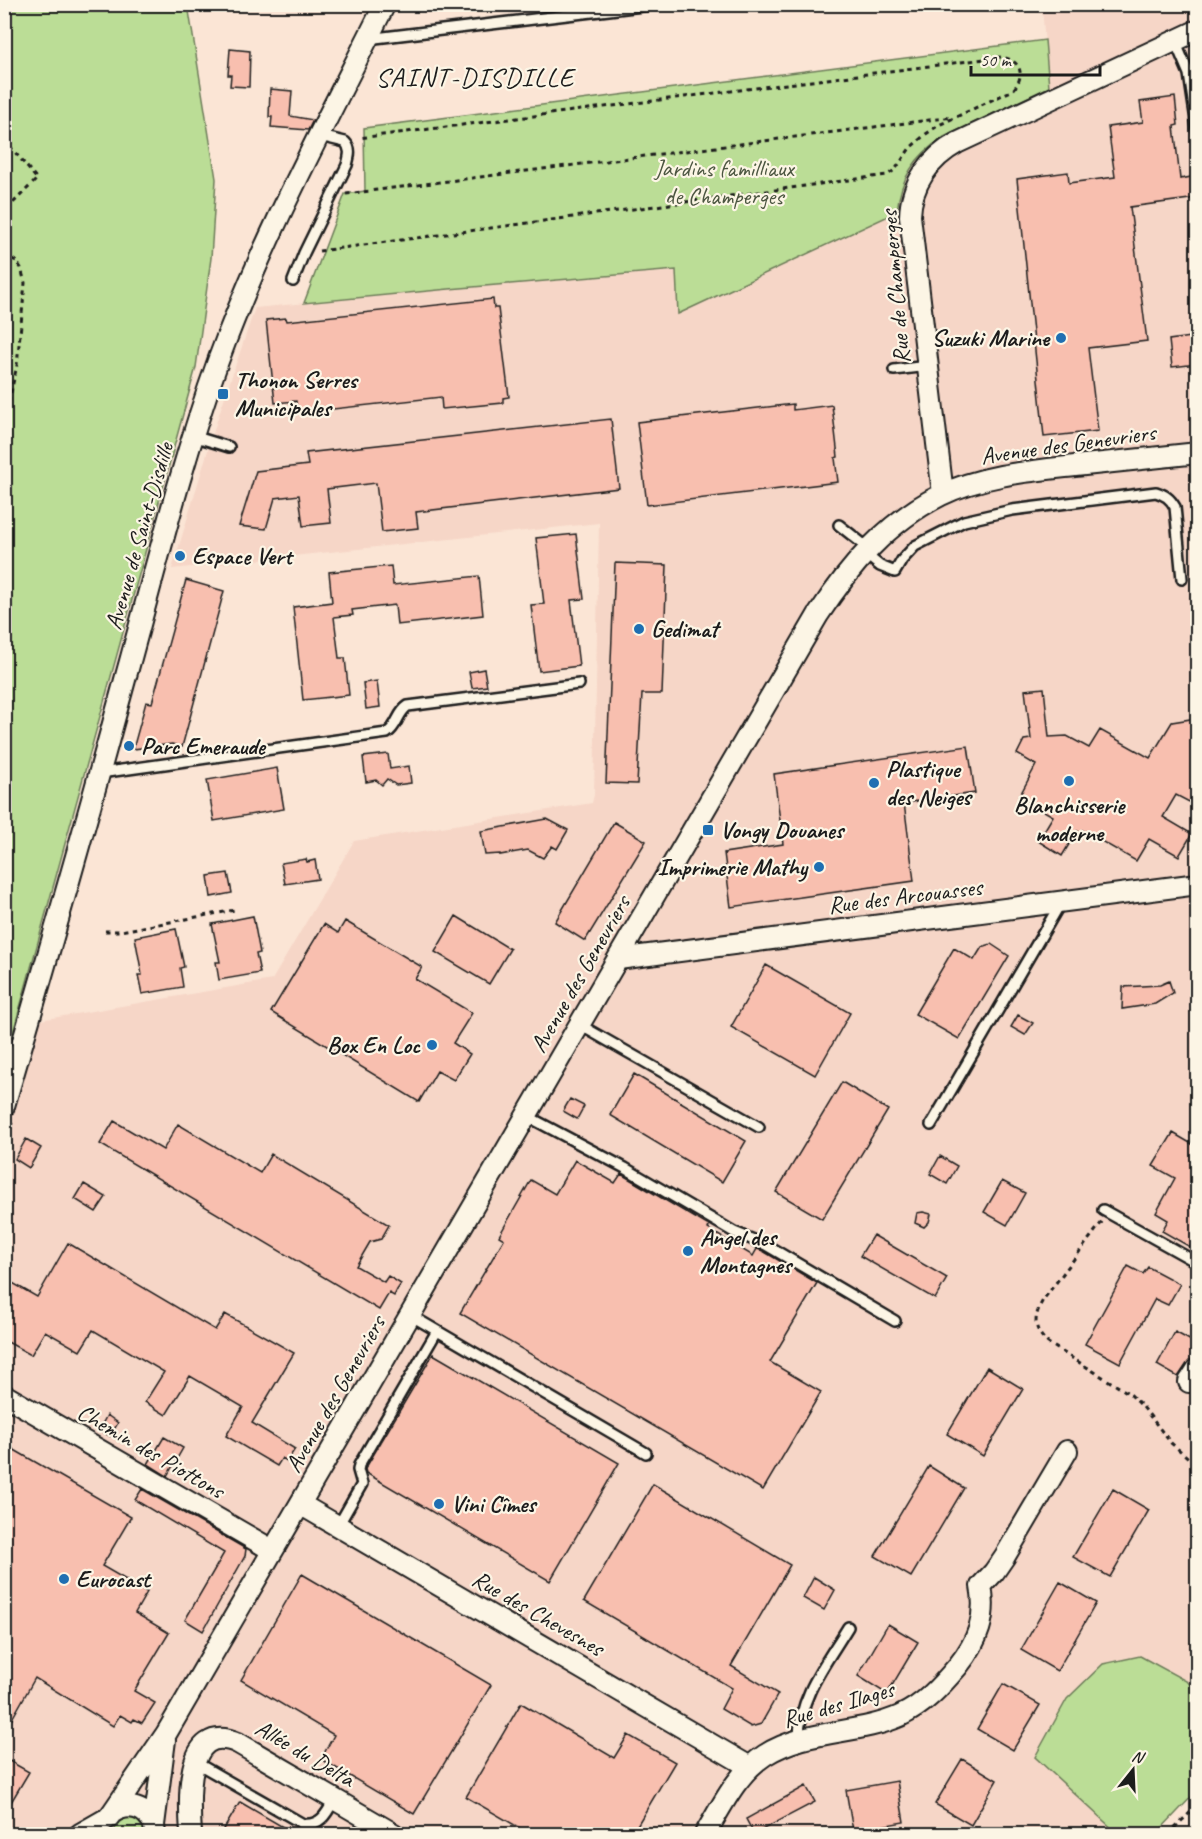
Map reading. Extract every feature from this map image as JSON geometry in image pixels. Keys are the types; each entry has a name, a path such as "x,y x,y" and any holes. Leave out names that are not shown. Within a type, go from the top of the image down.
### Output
{"street":[{"name":"Avenue de Saint-Disdille","path":"9,1111 193,436 213,376 243,297 271,234 385,4"},
{"name":"Rue de Champerges","path":"943,494 910,216 915,188 936,157 957,143 1197,30"},
{"name":"Avenue des Genevriers","path":"108,1822 166,1734 818,615 839,584 866,551 896,524 943,494 977,482 1016,474 1197,453"},
{"name":"Rue des Arcouasses","path":"618,959 1197,884"},
{"name":"Chemin des Piottons","path":"4,1395 272,1550"},
{"name":"Rue des Ilages","path":"705,1834 730,1792 750,1767 776,1749 799,1740 887,1721 912,1709 934,1693 965,1658 978,1636 983,1611 981,1586 1005,1556 1067,1451"},
{"name":"Rue des Chevesnes","path":"300,1504 750,1767"},
{"name":"Avenue des Genevriers","path":"155,1831 166,1734"},
{"name":"Allée du Delta","path":"195,1762 208,1743 220,1739 232,1740 394,1834"},
{"path":"191,1834 190,1797 195,1762"},
{"name":"Avenue des Genevriers","path":"80,1834 108,1822 122,1808 133,1807 144,1811 155,1831"}],"lane":[{"path":"367,39 659,4"},
{"path":"1175,41 1189,74 1197,134"},
{"path":"293,281 348,160 350,150 340,140 320,136"},
{"path":"894,370 928,366"},
{"path":"193,436 229,447"},
{"path":"839,525 880,566 895,572 915,546 964,521 1012,510 1156,492 1165,495 1175,507 1182,579"},
{"path":"100,773 384,734 393,729 399,714 408,706 579,684"},
{"path":"931,1125 1061,901"},
{"path":"580,1025 759,1127"},
{"path":"527,1116 624,1167 734,1232 766,1245 895,1321"},
{"path":"1106,1212 1197,1263"},
{"path":"410,1315 646,1453"},
{"path":"338,1526 362,1484 359,1465 438,1331"},
{"path":"799,1740 804,1703 848,1627"},
{"path":"195,1762 303,1824 313,1824 322,1819 334,1800"}],"path":[{"path":"304,253 881,176 892,173 917,141 932,129 1013,90 1020,76 1019,67 1010,59 996,58 358,138 348,146"},
{"path":"331,196 957,116"},
{"path":"4,139 37,179 4,212"},
{"path":"4,255 16,261 21,267 25,283 17,365 4,424"},
{"path":"4,902 11,909 4,939"},
{"path":"105,931 121,931 235,910"},
{"path":"4,1150 9,1111"},
{"path":"1106,1212 1043,1300 1038,1309 1036,1327 1048,1343 1113,1382 1138,1400 1171,1443 1197,1466"},
{"path":"1168,1834 1197,1805"}],"shaded area":[{"path":"1042,5 1197,5 1198,1791 1156,1834 5,1834 4,1106 29,1022 272,980 354,841 592,803 594,795 599,523 172,569 219,414 255,308 676,270 678,314 898,199 910,169 920,155 934,143 1048,87"}],"green space":[{"path":"4,5 188,5 216,179 211,258 196,367 5,1062"},
{"name":"Jardins familliaux de Champerges","path":"1045,40 1049,87 944,137 934,144 917,160 906,178 897,212 678,314 676,270 304,303 345,194 365,191 364,128"},
{"path":"1140,1656 1188,1682 1197,1693 1197,1791 1156,1834 1118,1834 1035,1757 1067,1699 1103,1664"},
{"path":"126,1817 138,1820 144,1827 144,1834 114,1834 116,1825"}],"building":[{"path":"230,49 250,51 249,87 230,86 231,75 228,75"},
{"path":"270,89 292,91 290,116 313,120 308,130 271,127"},
{"path":"1175,97 1178,125 1174,126 1180,179 1197,176 1197,198 1130,207 1147,341 1088,348 1098,431 1044,437 1017,179 1068,172 1069,183 1115,177 1108,127 1143,122 1140,102"},
{"path":"493,299 494,308 498,308 509,397 503,398 503,403 442,409 441,397 297,413 296,401 275,403 266,320 286,318 287,321"},
{"path":"1197,336 1197,364 1172,367 1169,340"},
{"path":"793,404 793,410 832,405 838,457 835,458 838,482 647,505 637,422"},
{"path":"611,419 619,488 416,512 418,528 382,532 376,483 327,489 331,523 303,526 299,495 275,498 266,529 239,526 256,471 308,465 306,453"},
{"path":"576,534 584,599 571,600 579,666 539,671 531,605 544,604 536,538"},
{"name":"Gedimat","path":"615,563 667,565 662,694 642,694 637,784 606,783"},
{"path":"391,566 393,585 479,576 483,615 397,625 395,605 352,610 353,615 334,617 339,658 345,658 349,695 303,700 293,607 332,602 329,572"},
{"path":"186,580 224,591 182,747 172,744 133,749 146,702 152,703"},
{"path":"484,669 487,686 472,688 469,672"},
{"path":"377,681 380,707 366,709 363,683"},
{"path":"1044,688 1049,737 1067,736 1089,748 1100,730 1150,758 1172,722 1197,718 1197,806 1176,795 1163,817 1192,834 1179,856 1149,839 1136,861 1082,830 1081,833 1077,831 1062,856 1038,841 1053,816 1019,797 1036,765 1017,754 1024,740 1031,739 1025,690"},
{"path":"968,746 975,793 904,803 914,881 731,907 724,853 783,844 774,774"},
{"path":"388,754 390,769 409,766 411,783 396,785 387,779 382,785 376,780 366,782 363,757"},
{"path":"277,768 284,809 214,821 207,780"},
{"path":"547,819 568,830 557,849 552,846 543,858 528,850 485,855 481,831"},
{"path":"614,822 646,841 585,941 555,922"},
{"path":"306,859 307,862 315,860 318,879 285,884 281,863"},
{"path":"228,873 232,893 211,897 208,876"},
{"path":"253,916 260,953 256,954 260,973 219,980 216,962 220,962 212,924"},
{"path":"456,916 510,949 489,984 435,952"},
{"path":"345,921 422,967 415,979 472,1013 453,1043 470,1054 454,1080 437,1071 419,1102 271,1012 324,924 338,933"},
{"path":"176,929 184,967 180,968 183,987 142,994 138,975 142,975 135,937"},
{"path":"991,944 1009,956 959,1039 915,1014 954,948 974,960 982,947"},
{"path":"766,965 850,1013 815,1075 731,1027"},
{"path":"1169,981 1173,993 1155,1004 1122,1009 1123,987 1160,985"},
{"path":"1018,1015 1033,1023 1025,1035 1011,1027"},
{"path":"634,1074 746,1141 722,1182 610,1115"},
{"path":"842,1082 888,1110 822,1219 776,1192"},
{"path":"570,1099 584,1106 577,1119 563,1111"},
{"path":"114,1121 163,1150 178,1124 260,1173 271,1154 389,1225 381,1239 370,1242 356,1266 384,1282 388,1276 401,1284 394,1296 389,1293 379,1310 100,1144"},
{"path":"1173,1133 1197,1147 1197,1251 1162,1231 1168,1220 1156,1213 1175,1178 1153,1166"},
{"path":"26,1139 41,1148 29,1168 15,1159"},
{"path":"940,1156 957,1166 947,1184 930,1174"},
{"path":"575,1160 615,1183 621,1174 709,1226 708,1229 753,1256 757,1249 763,1251 817,1283 770,1362 821,1392 763,1490 460,1313 504,1239 499,1236 531,1180 555,1194"},
{"path":"1002,1181 1025,1193 1007,1225 984,1212"},
{"path":"84,1184 106,1197 96,1212 75,1199"},
{"path":"917,1213 931,1214 929,1222 924,1227 915,1223"},
{"path":"873,1235 947,1278 935,1299 860,1256"},
{"path":"68,1243 215,1330 225,1314 294,1353 252,1423 295,1449 287,1461 282,1458 277,1466 226,1436 243,1407 190,1376 166,1415 145,1402 164,1372 93,1330 80,1351 45,1331 31,1355 4,1340 4,1278 37,1297"},
{"path":"1128,1266 1143,1274 1148,1267 1180,1284 1168,1305 1155,1299 1120,1363 1085,1344"},
{"path":"1175,1332 1197,1344 1195,1357 1188,1362 1178,1377 1157,1365"},
{"path":"433,1354 619,1463 550,1581 366,1473 365,1469"},
{"path":"987,1367 1023,1389 983,1456 947,1434"},
{"path":"107,1415 118,1423 110,1436 99,1430"},
{"path":"164,1437 183,1448 167,1476 148,1464"},
{"name":"Eurocast","path":"4,1444 131,1517 102,1566 147,1592 135,1613 169,1633 134,1691 155,1703 142,1723 134,1719 132,1722 120,1715 113,1726 35,1678 4,1733"},
{"path":"929,1466 964,1488 911,1577 875,1556"},
{"path":"653,1484 790,1565 731,1666 778,1694 761,1724 751,1727 721,1709 732,1688 584,1601"},
{"path":"142,1489 246,1549 245,1556 203,1631 185,1620 224,1553 135,1500"},
{"path":"1113,1489 1149,1510 1110,1577 1073,1557"},
{"path":"302,1574 491,1685 414,1814 321,1759 334,1735 241,1680"},
{"path":"814,1577 835,1590 824,1610 803,1598"},
{"path":"1060,1582 1096,1603 1057,1671 1021,1650"},
{"path":"888,1624 918,1642 887,1694 858,1676"},
{"path":"1003,1684 1040,1705 1013,1750 977,1729"},
{"path":"521,1703 614,1758 628,1735 675,1762 632,1834 530,1834 466,1797"},
{"path":"4,1758 29,1772 4,1814"},
{"path":"962,1759 997,1780 971,1825 935,1804"},
{"path":"897,1781 904,1822 853,1831 846,1790"},
{"path":"806,1786 815,1802 754,1834 746,1819"},
{"path":"240,1802 295,1834 221,1834"}],"place":[{"name":"Suzuki Marine","path":"1061,338"},
{"name":"Thonon Serres Municipales","path":"223,394"},
{"name":"Espace Vert","path":"180,556"},
{"name":"Gedimat","path":"639,629"},
{"name":"Parc Emeraude","path":"129,746"},
{"name":"Blanchisserie moderne","path":"1069,781"},
{"name":"Plastique des Neiges","path":"874,783"},
{"name":"Vongy Douanes","path":"708,830"},
{"name":"Imprimerie Mathy","path":"819,867"},
{"name":"Box En Loc","path":"432,1045"},
{"name":"Angel des Montagnes","path":"688,1251"},
{"name":"Vini Cîmes","path":"439,1504"},
{"name":"Eurocast","path":"64,1579"}],"district":[{"name":"SAINT-DISDILLE","path":"475,77"}]}
